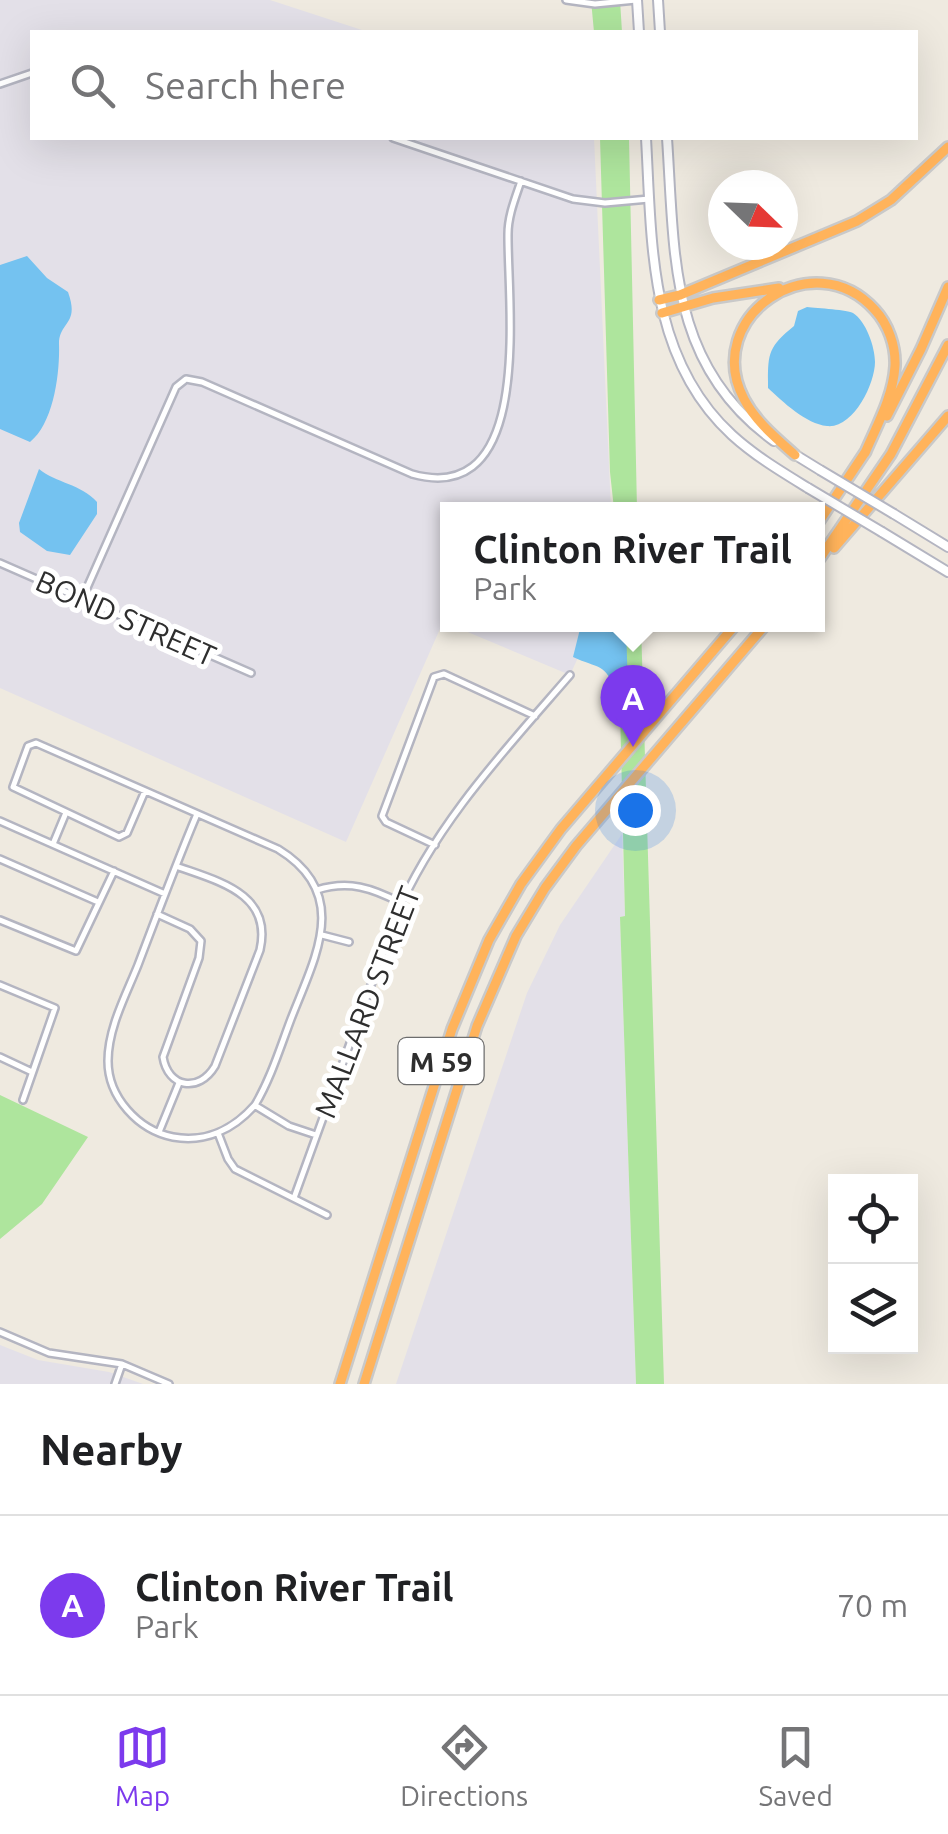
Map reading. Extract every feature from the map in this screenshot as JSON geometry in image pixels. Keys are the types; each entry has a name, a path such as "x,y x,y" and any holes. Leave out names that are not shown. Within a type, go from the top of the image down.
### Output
{"highway":[{"path":"662,313 681,300 857,221 891,200 948,148"},
{"path":"659,300 816,283 848,290 874,308 893,348 894,373 888,399 865,453"},
{"path":"791,287 768,299 750,316 737,345 735,368 751,411 795,455"},
{"path":"825,513 865,453 913,367 948,287"},
{"path":"825,553 891,454 948,345"},
{"path":"825,556 948,416"},
{"name":"M 59","path":"340,1384 474,970 539,858 729,632"},
{"name":"M 59","path":"366,1384 466,1058 497,976 545,888 759,632"}],"main road":[{"path":"636,0 639,30"},
{"path":"658,0 660,30"},
{"path":"648,140 659,300 681,366 710,411 750,450 948,572"},
{"path":"666,140 681,300 696,348 718,385 746,418 795,455 948,547"}],"street":[{"path":"566,0 596,4 636,0"},
{"path":"0,84 30,74"},
{"path":"399,140 584,201 650,199"},
{"path":"82,599 176,387 186,378 412,474 448,477 475,463 494,436 507,385 511,336 508,232 521,182"},
{"name":"BOND STREET","path":"0,563 251,673"},
{"path":"435,845 386,822 382,816 434,677 444,674 534,716"},
{"name":"MALLARD STREET","path":"294,1198 401,903 475,787 570,675"},
{"path":"144,791 124,837 13,787 32,742 197,814 292,858 309,874 322,910 322,935 255,1105 238,1122 218,1133 182,1138 136,1120 110,1078 108,1060 115,1023 197,814"},
{"path":"53,844 66,814"},
{"path":"0,821 165,894"},
{"path":"0,859 99,903"},
{"path":"157,914 190,929 201,941 196,966 164,1052 165,1068 179,1083 200,1082 215,1066 260,950 262,934 255,910 241,893 176,866"},
{"path":"0,920 76,950 114,871"},
{"path":"317,890 350,884 376,890 401,903"},
{"path":"322,935 348,942"},
{"path":"0,984 55,1008 23,1100"},
{"path":"0,1058 32,1072"},
{"path":"159,1132 179,1083"},
{"path":"255,1105 289,1126 316,1135"},
{"path":"218,1133 235,1169 328,1214"},
{"path":"0,1332 59,1356 122,1364 169,1384"},
{"path":"115,1384 122,1364"}],"shaded area":[{"path":"0,0 270,0 362,30 30,30 30,140 594,140 611,502 440,502 440,629 346,842 0,688"},
{"path":"468,632 590,632 570,675"},
{"path":"622,834 625,916 620,917 636,1384 396,1384 527,993 560,925"},
{"path":"0,1345 38,1360 109,1372 143,1384 0,1384"}],"green space":[{"path":"591,0 620,0 622,30 594,30"},
{"path":"600,140 629,140 637,502 613,502"},
{"path":"618,632 641,632 664,1384 636,1384 620,917 625,916"},
{"path":"0,1095 88,1137 42,1204 0,1239"}],"water":[{"path":"27,256 47,278 68,292 72,311 60,337 57,382 50,410 30,442 0,429 0,265"},
{"path":"807,307 853,313 866,328 873,349 874,371 867,393 854,413 837,425 811,421 768,388 771,352 794,326 798,311"},
{"path":"39,469 84,491 97,502 97,514 70,555 47,551 20,532 19,523"},
{"path":"579,632 626,632 625,699 615,692 604,671 573,657"}],"place":[{"name":"Clinton River Trail","path":"633,747"}]}
